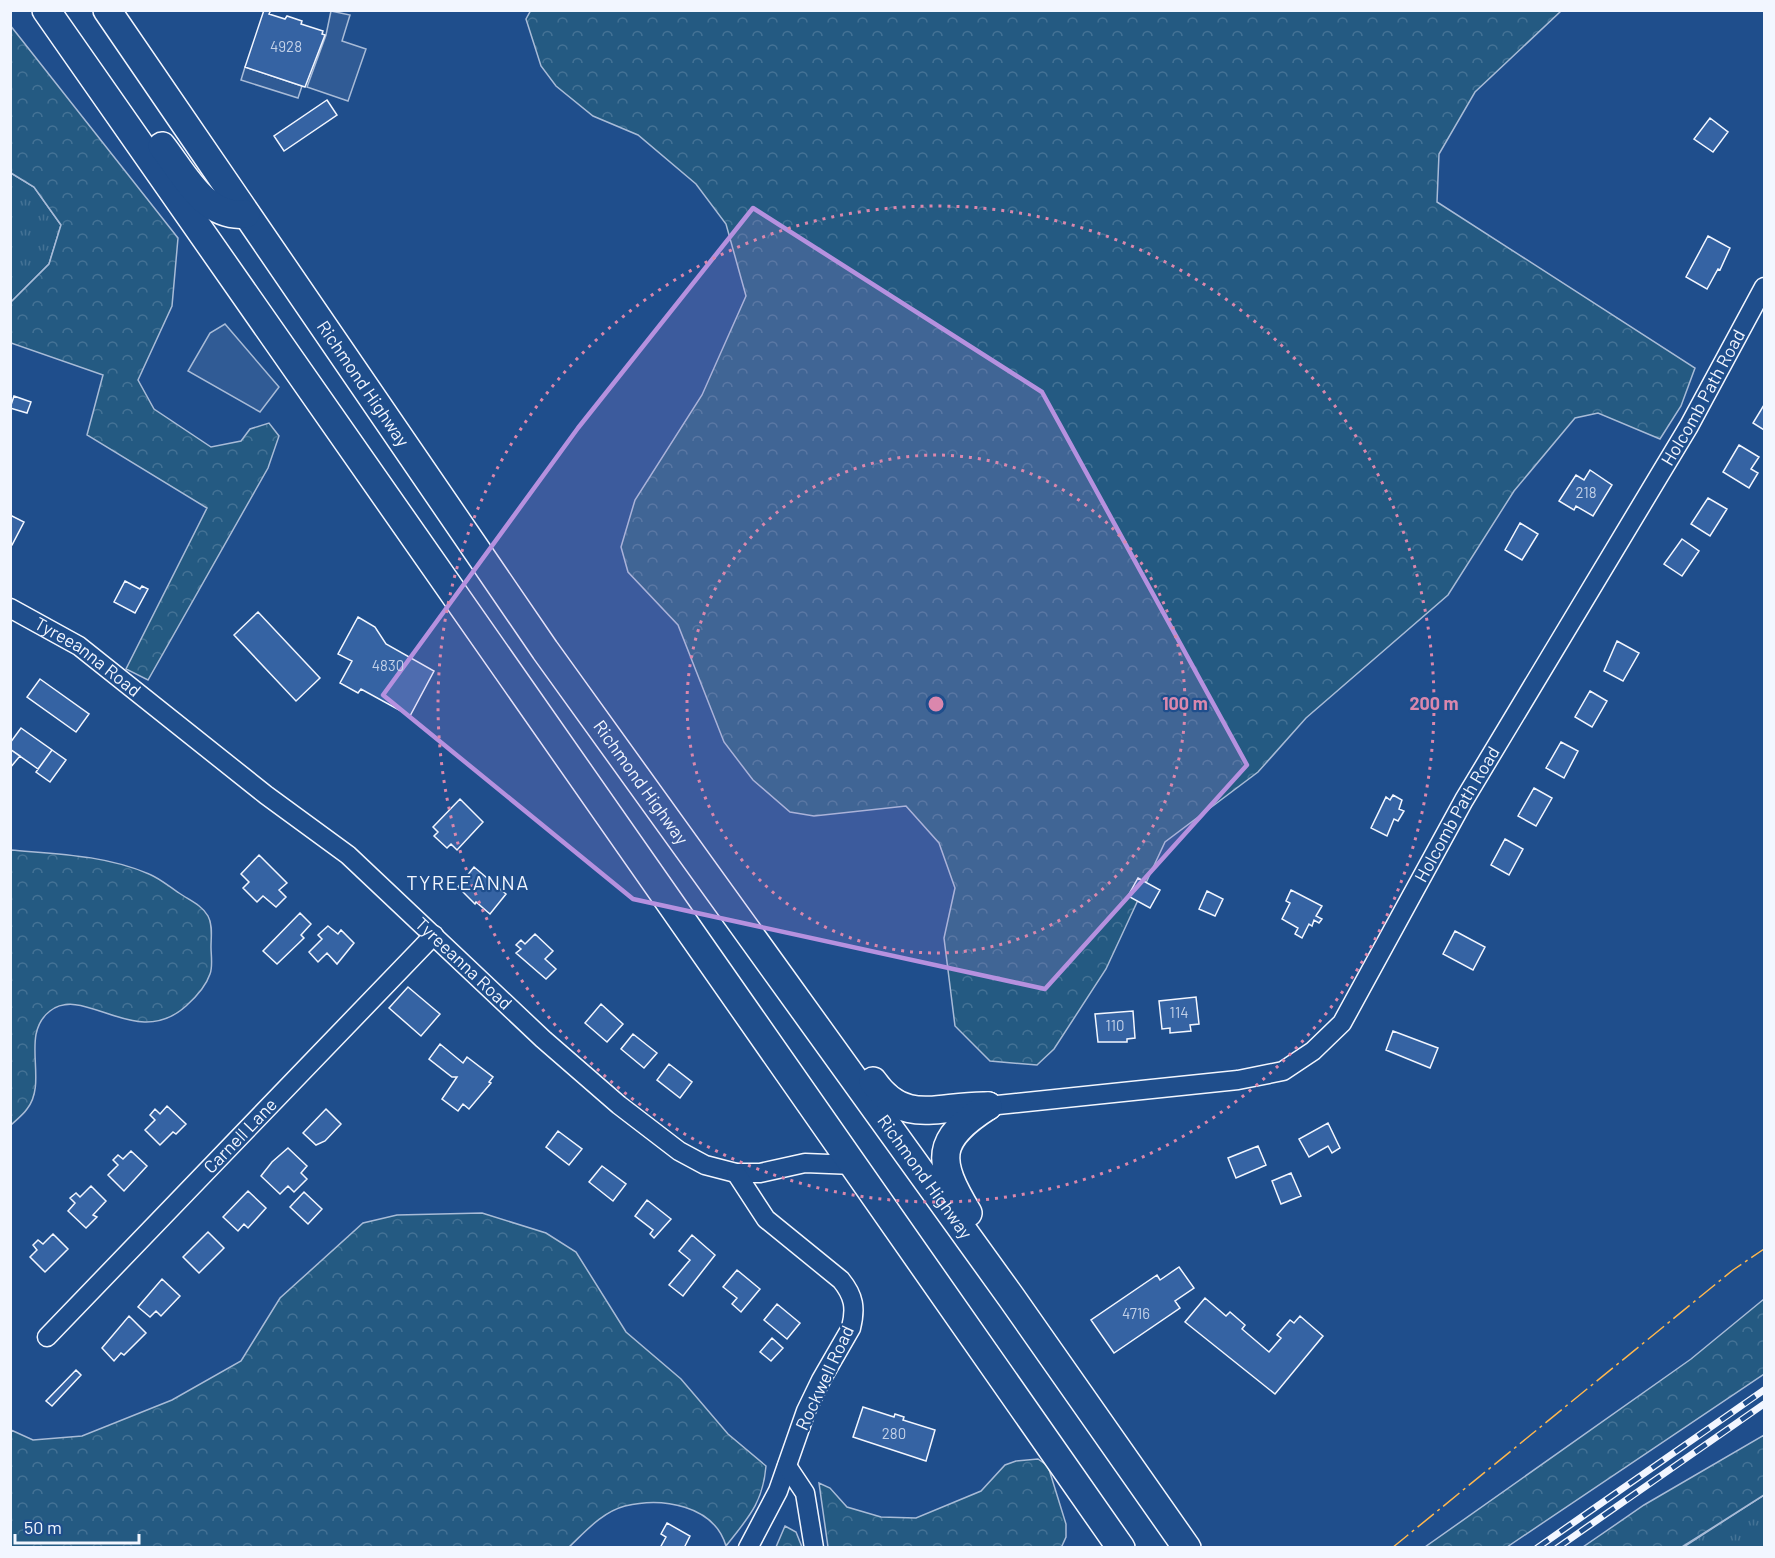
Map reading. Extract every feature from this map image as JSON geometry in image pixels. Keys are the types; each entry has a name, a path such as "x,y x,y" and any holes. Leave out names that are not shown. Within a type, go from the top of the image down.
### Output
{"highway":[{"path":"46,10 1121,1548"},
{"path":"56,10 206,201 227,215 246,214"},
{"name":"Richmond Highway","path":"107,10 545,650 1011,1297 1186,1548"},
{"path":"484,560 626,738 882,1095 900,1108 909,1110 988,1107"},
{"path":"988,1107 963,1122 950,1137 947,1164 955,1190 1011,1297"}],"street":[{"name":"Holcomb Path Road","path":"988,1107 1238,1080 1282,1071 1313,1051 1342,1023 1464,800 1689,426 1764,288"},
{"name":"Tyreeanna Road","path":"10,608 79,646 266,795 348,855 543,1039 640,1123 693,1160 714,1169 736,1173 760,1173 806,1163 854,1165"},
{"name":"Carnell Lane","path":"47,1337 434,935"},
{"name":"Rockwell Road","path":"736,1173 766,1219 841,1280 850,1292 854,1303 851,1328 806,1411 777,1491 748,1548"},
{"path":"787,1466 805,1493 814,1548"}],"highlighted area":[{"path":"753,208 1042,392 1247,765 1045,989 633,899 383,695 578,428"}],"green space":[{"path":"531,10 1561,11 1475,92 1439,154 1437,202 1695,368 1681,406 1660,439 1598,413 1575,418 1514,491 1448,595 1306,718 1258,772 1165,842 1106,969 1054,1049 1037,1065 990,1061 955,1026 944,938 955,888 939,843 906,806 814,816 790,812 753,780 724,742 678,625 628,572 621,547 635,500 702,395 746,296 726,224 696,184 638,135 593,116 556,86 541,66 526,19"},
{"path":"10,25 178,238 172,306 138,380 154,409 211,447 241,441 250,429 269,423 279,436 268,468 148,680 126,669 207,508 87,435 103,375 11,343 11,302 49,264 61,225 34,187 11,173"},
{"path":"11,173 34,187 61,225 49,264 11,302"},
{"path":"11,850 98,859 132,868 157,878 199,906 208,916 211,927 212,964 208,978 200,992 186,1006 167,1018 149,1022 130,1020 79,1005 64,1005 50,1011 41,1021 36,1032 36,1085 33,1098 25,1111 11,1125"},
{"path":"482,1213 546,1233 576,1252 626,1332 681,1379 728,1434 766,1466 758,1500 748,1518 726,1546 720,1532 699,1513 670,1504 639,1503 609,1513 594,1523 569,1547 11,1547 11,1430 33,1440 82,1436 172,1400 241,1361 280,1298 363,1223 397,1215"},
{"path":"1764,1299 1764,1374 1507,1547 1425,1547 1691,1359"},
{"path":"1764,1435 1764,1495 1682,1547 1583,1547 1644,1505"},
{"path":"1038,1459 1048,1466 1066,1524 1066,1537 1061,1548 828,1547 819,1483 830,1488 847,1507 881,1517 916,1518 981,1491 1005,1465 1016,1461"},
{"path":"1764,1495 1764,1547 1682,1548"},
{"path":"785,1526 796,1532 802,1547 776,1547"}],"shaded area":[{"path":"331,11 350,15 342,41 366,49 348,101 307,87 326,35"},
{"path":"245,67 302,86 298,98 241,80"},
{"path":"225,324 279,387 260,412 188,371 210,333"}],"building":[{"path":"264,10 271,10 269,14 285,19 287,16 302,21 301,24 323,31 322,34 325,35 305,87 245,67"},
{"path":"327,100 337,115 284,151 274,136"},
{"path":"1710,118 1728,132 1713,152 1694,139"},
{"path":"1708,236 1730,248 1720,270 1718,269 1707,289 1686,277"},
{"path":"14,396 31,402 27,413 10,408"},
{"path":"1764,405 1764,430 1753,423"},
{"path":"1739,445 1759,457 1751,469 1758,473 1749,488 1723,472"},
{"path":"1590,470 1612,485 1593,516 1576,506 1574,510 1559,501 1576,475 1584,480"},
{"path":"1708,498 1727,509 1710,536 1691,524"},
{"path":"10,515 24,522 12,545 10,545"},
{"path":"1520,523 1538,534 1522,560 1505,550"},
{"path":"1682,539 1699,551 1682,576 1664,564"},
{"path":"125,581 140,589 142,586 148,589 135,613 114,602"},
{"path":"258,612 320,678 296,701 234,635"},
{"path":"358,617 375,627 386,644 434,671 410,716 361,689 358,693 340,683 352,661 338,654"},
{"path":"1617,641 1639,653 1623,681 1604,671"},
{"path":"40,679 89,714 76,732 27,697"},
{"path":"1590,691 1607,701 1592,727 1575,717"},
{"path":"21,728 52,750 38,769 10,749 10,743"},
{"path":"1561,742 1578,751 1564,778 1546,768"},
{"path":"10,749 20,756 10,768"},
{"path":"52,750 66,760 50,782 36,772"},
{"path":"1534,788 1552,798 1536,826 1518,816"},
{"path":"1393,795 1402,800 1399,809 1404,811 1398,821 1394,819 1387,836 1371,828 1386,797 1390,800"},
{"path":"460,799 483,822 457,850 451,844 447,848 434,836 438,832 433,827"},
{"path":"1505,839 1523,849 1509,875 1491,865"},
{"path":"259,855 287,883 279,890 286,897 276,907 263,896 257,902 243,888 249,882 241,874"},
{"path":"474,867 506,894 490,914 476,902 475,904 458,887"},
{"path":"1138,878 1160,890 1150,908 1128,896"},
{"path":"1291,890 1322,906 1316,916 1322,919 1319,923 1314,920 1312,926 1309,924 1302,938 1295,934 1298,928 1282,919 1290,903 1286,901"},
{"path":"1207,891 1223,899 1215,916 1199,909"},
{"path":"300,913 311,924 301,935 304,938 277,964 263,951"},
{"path":"328,926 338,934 341,930 354,943 337,964 327,953 318,962 309,952 322,939 318,935"},
{"path":"1455,931 1485,947 1473,970 1443,954"},
{"path":"535,934 553,951 545,959 556,969 546,979 516,953 521,949 516,945 521,940 525,944"},
{"path":"408,987 440,1014 421,1036 389,1008"},
{"path":"1196,997 1199,1024 1190,1025 1191,1031 1170,1033 1170,1028 1162,1029 1159,1001"},
{"path":"601,1004 623,1024 607,1042 585,1023"},
{"path":"1133,1011 1135,1038 1127,1039 1127,1042 1098,1042 1095,1014"},
{"path":"1393,1031 1438,1048 1430,1068 1386,1050"},
{"path":"633,1034 657,1053 644,1068 621,1049"},
{"path":"440,1044 463,1063 467,1057 493,1077 489,1082 491,1083 469,1109 463,1104 458,1111 442,1099 457,1077 452,1077 429,1059"},
{"path":"669,1064 692,1082 680,1098 657,1080"},
{"path":"167,1106 186,1124 176,1134 173,1132 160,1145 145,1130 155,1120 150,1115 155,1109 160,1114"},
{"path":"326,1109 341,1124 325,1141 316,1145 303,1133"},
{"path":"1328,1123 1340,1148 1332,1153 1328,1146 1309,1157 1299,1139"},
{"path":"558,1131 582,1149 569,1165 546,1147"},
{"path":"1258,1146 1266,1165 1236,1178 1228,1158"},
{"path":"288,1148 307,1166 301,1173 307,1179 294,1192 288,1186 280,1194 261,1176"},
{"path":"131,1151 147,1166 124,1191 108,1175 118,1165 113,1160 118,1155 123,1159"},
{"path":"602,1166 626,1184 613,1201 589,1182"},
{"path":"1291,1173 1301,1196 1281,1204 1272,1181"},
{"path":"91,1186 106,1201 93,1215 97,1217 86,1228 68,1211 75,1203 70,1198 76,1193 80,1197"},
{"path":"248,1191 266,1208 248,1228 244,1224 238,1231 223,1217"},
{"path":"304,1192 322,1209 308,1224 290,1207"},
{"path":"647,1200 671,1219 654,1238 650,1234 653,1230 635,1216"},
{"path":"208,1232 224,1248 199,1273 183,1257"},
{"path":"53,1234 68,1249 45,1272 30,1257 37,1250 33,1245 38,1240 43,1244"},
{"path":"692,1235 715,1255 683,1296 669,1285 690,1260 679,1251"},
{"path":"1179,1267 1194,1288 1175,1301 1180,1308 1114,1353 1091,1320 1157,1275 1160,1280"},
{"path":"737,1270 760,1289 741,1312 732,1304 737,1298 723,1287"},
{"path":"162,1279 180,1296 161,1316 156,1311 150,1317 138,1307"},
{"path":"1205,1298 1226,1316 1230,1312 1245,1325 1242,1329 1269,1352 1281,1338 1277,1335 1290,1320 1294,1323 1300,1316 1323,1336 1275,1394 1185,1322"},
{"path":"777,1304 800,1323 787,1339 764,1320"},
{"path":"129,1316 146,1333 124,1355 121,1353 114,1361 102,1348"},
{"path":"772,1338 783,1348 771,1361 760,1352"},
{"path":"76,1370 81,1375 52,1406 46,1401"},
{"path":"863,1407 894,1417 895,1414 904,1417 903,1420 935,1430 926,1461 853,1437"},
{"path":"667,1523 690,1536 684,1548 660,1548 666,1537 661,1534"}],"railway":[{"path":"1537,1548 1764,1390"},
{"path":"1557,1548 1764,1404"}],"power":[{"path":"1392,1548 1733,1270 1764,1249"}],"district":[{"name":"TYREEANNA","path":"468,883"}]}
